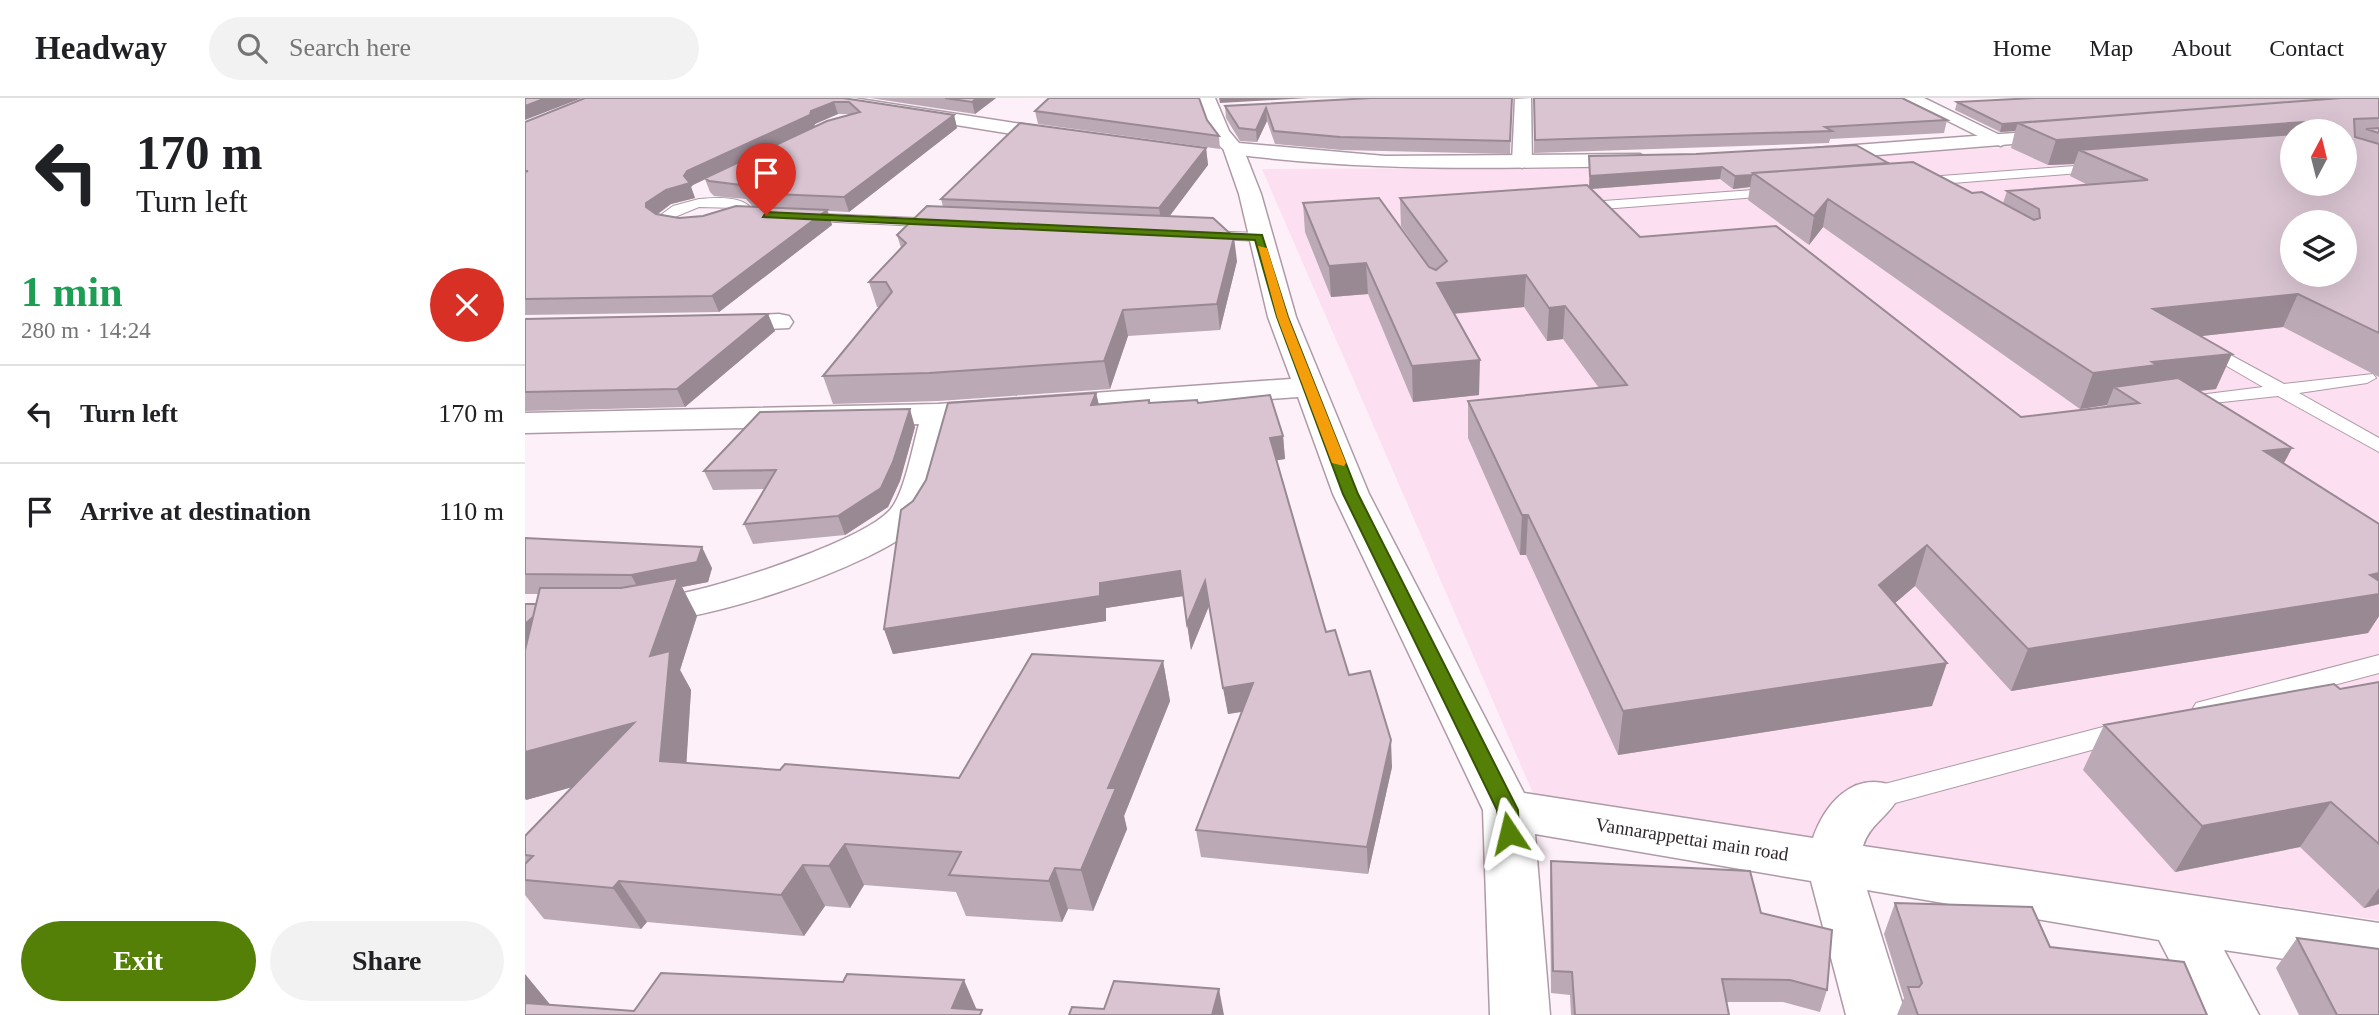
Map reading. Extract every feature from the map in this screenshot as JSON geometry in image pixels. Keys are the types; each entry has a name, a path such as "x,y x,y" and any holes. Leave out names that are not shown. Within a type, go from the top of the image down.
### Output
{"street":[{"path":"820,98 1091,140"},
{"path":"1910,98 2001,140"},
{"path":"1522,162 1523,99"},
{"path":"1221,131 1282,156 1379,161 1658,160"},
{"path":"1221,131 1250,194 1259,237 1282,317 1351,494 1508,810 1520,1015"},
{"path":"1796,155 2082,134"},
{"path":"699,324 779,323"},
{"path":"804,417 828,387"},
{"path":"525,423 938,414 1309,387"},
{"path":"602,610 640,611 687,605 835,556 878,535 908,515 938,414"},
{"path":"1873,798 1844,822 1832,860 1876,1015"},
{"name":"Vannarappettai main road","path":"1508,810 1832,860 2177,919 2379,948"},
{"path":"2177,919 2229,1015"}],"lane":[{"path":"1944,195 1914,182 2113,167"},
{"path":"698,190 709,201"},
{"path":"1565,208 1797,190"},
{"path":"703,225 670,225 661,220 668,212 709,201 741,205 744,208 739,216"},
{"path":"780,216 958,224"},
{"path":"1191,234 1259,237"},
{"path":"2212,350 2379,446"},
{"path":"2161,406 2367,378"},
{"path":"2179,717 2379,664"},
{"path":"1873,798 2153,724"}],"shaded area":[{"path":"2379,121 2379,920 1536,800 1262,169 1718,167 2280,128 2280,196 2357,196 2357,123"}],"building":[{"path":"525,98 546,98 525,106"},
{"path":"585,98 843,98 954,115 844,197 748,193 741,185 709,181 705,178 827,121 860,112 849,102 834,102 811,111 810,115 687,171 684,176 690,183 666,190 646,203 646,207 656,214 679,218 703,216 736,206 827,210 712,296 525,299 525,172 528,171 525,171 525,122"},
{"path":"945,98 977,98 972,102"},
{"path":"1049,98 1199,98 1207,120 1219,136 1035,111"},
{"path":"1371,98 1512,98 1510,141 1340,137 1274,131 1266,108 1256,130 1239,128 1225,106"},
{"path":"1534,98 1902,98 1947,120 1825,127 1832,131 1535,140"},
{"path":"2035,98 2341,98 2002,124 1957,102"},
{"path":"2341,98 2379,98 2379,118 2280,119 2280,124 2056,140 2018,123"},
{"path":"1020,123 1206,148 1159,208 941,199"},
{"path":"2379,128 2379,133 2366,129"},
{"path":"2280,135 2280,196 2357,196 2357,138 2379,144 2379,333 2298,294 2153,309 2232,354 2152,362 2157,365 2093,373 1828,199 1814,216 1753,173 1913,162 1972,193 1982,192 2034,220 2040,218 2039,209 2007,191 2148,180 2079,150"},
{"path":"1856,145 1888,163 1735,176 1722,167 1590,176 1589,156 1696,154"},
{"path":"1587,185 1640,237 1776,226 2021,417 2139,403 2114,387 2178,378 2292,448 2264,451 2379,524 2379,573 2370,575 2379,581 2379,594 2028,649 1927,545 1879,585 1947,663 1623,711 1528,515 1522,515 1468,401 1627,385 1565,306 1549,308 1526,275 1437,283 1480,360 1412,366 1366,263 1329,266 1303,203 1379,198 1429,267 1436,270 1447,261 1400,198"},
{"path":"927,206 1213,218 1234,237 1217,304 1123,310 1104,361 929,373 823,376 892,292 886,282 869,282 906,243 897,235"},
{"path":"768,314 677,389 525,392 525,319"},
{"path":"1096,393 1091,405 1149,400 1149,403 1197,400 1198,403 1270,395 1283,436 1270,438 1326,632 1335,630 1349,675 1370,671 1391,740 1367,847 1196,830 1253,683 1223,688 1205,581 1187,624 1180,571 1100,583 1100,596 884,629 901,510 913,501 926,480 948,403"},
{"path":"910,409 893,462 881,488 838,516 744,524 776,470 704,471 760,412"},
{"path":"525,538 702,547 697,562 631,575 525,574"},
{"path":"678,578 650,656 670,651 660,761 780,770 785,764 959,778 1032,654 1163,661 1108,788 1116,788 1081,870 1055,868 1049,881 949,875 961,852 845,844 829,866 803,865 781,895 619,881 613,888 525,880 525,864 533,856 525,855 525,836 634,723 525,752 525,650 540,588 621,588"},
{"path":"525,604 536,604 533,617 525,624"},
{"path":"2379,682 2379,844 2331,802 2202,826 2104,725 2334,684 2340,689"},
{"path":"1551,861 1750,871 1761,913 1832,930 1827,990 1790,980 1722,979 1729,1015 1575,1015 1572,972 1553,971"},
{"path":"1895,903 2032,907 2050,947 2184,962 2207,1015 1918,1015 1908,987 1919,987 1922,983"},
{"path":"2297,938 2379,949 2379,1015 2337,1015"},
{"path":"661,973 843,982 847,974 964,980 952,1008 982,1010 980,1015 525,1015 525,1003 634,1011"},
{"path":"1114,981 1219,989 1212,1015 1069,1015 1072,1007 1104,1009"}],"slow traffic":[{"path":"1262,248 1282,317 1339,463"}],"route":[{"path":"766,215 1259,237 1282,317 1351,494 1508,810 1509,833"}]}
